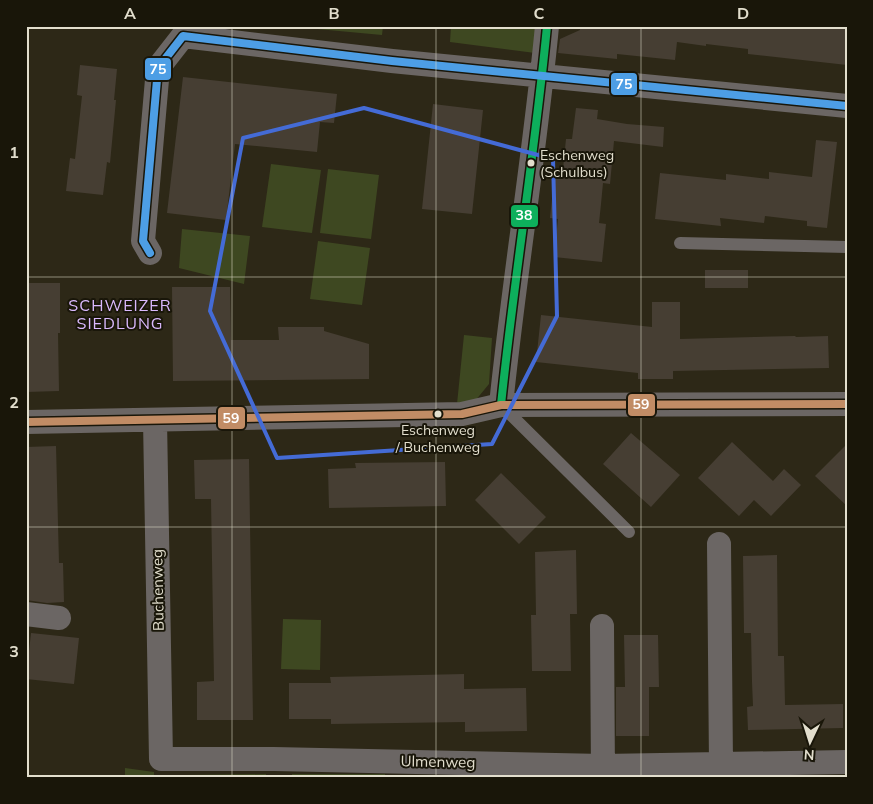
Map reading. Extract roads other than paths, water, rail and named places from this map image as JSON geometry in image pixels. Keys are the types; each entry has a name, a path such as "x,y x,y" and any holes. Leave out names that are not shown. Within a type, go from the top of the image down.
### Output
{"street":[{"path":"501,405 509,324 547,26"},
{"path":"150,253 143,241 158,68 183,36 392,61 847,106"},
{"path":"26,422 462,414 501,405 847,404"},
{"name":"Buchenweg","path":"155,420 161,759"},
{"path":"719,544 721,764"},
{"path":"26,614 59,618"},
{"path":"602,626 603,772"},
{"name":"Ulmenweg","path":"161,759 274,768 603,772 721,764 847,762"}],"lane":[{"path":"680,243 847,247"},
{"path":"501,405 629,532"}],"place":[{"name":"Eschenweg (Schulbus)","path":"531,163"},
{"name":"Eschenweg / Buchenweg","path":"438,414"}],"district":[{"name":"SCHWEIZER SIEDLUNG","path":"120,314"}]}
